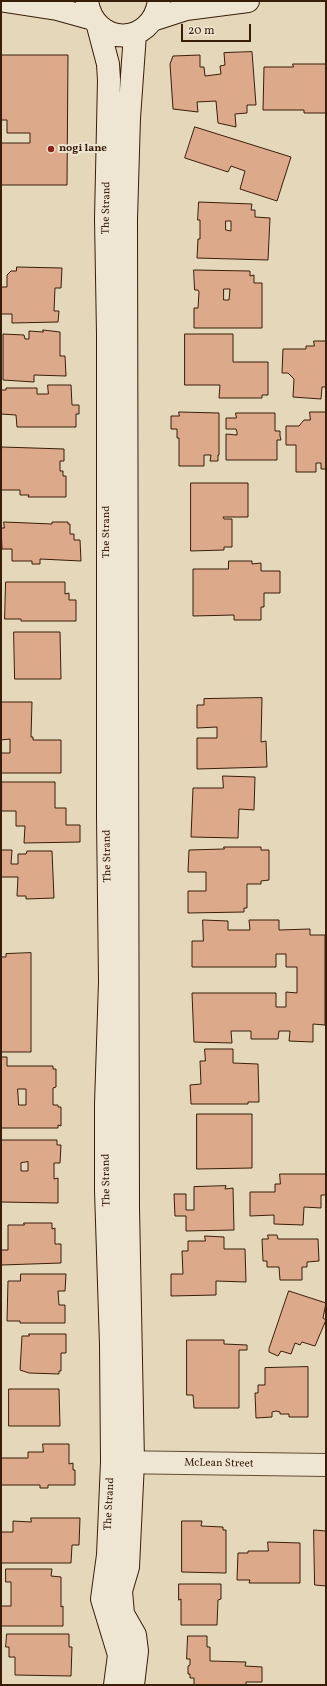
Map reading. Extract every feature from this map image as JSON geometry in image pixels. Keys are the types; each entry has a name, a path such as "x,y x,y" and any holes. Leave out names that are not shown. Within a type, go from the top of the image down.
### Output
{"street":[{"path":"5,1 93,15 115,35 124,36 135,34 145,28 156,11 186,9 248,1"},
{"name":"The Strand","path":"93,15 108,64 109,80 106,219 108,334 108,817 110,982 106,1104 111,1345 122,1462 128,1567 121,1591 123,1614 135,1635 137,1651 133,1685"},
{"name":"The Strand","path":"115,1685 119,1655 102,1599 122,1462 128,1208 126,219 129,118 135,34"},
{"name":"McLean Street","path":"122,1462 326,1466"}],"building":[{"path":"252,52 256,105 247,105 247,113 235,114 236,127 218,123 216,101 197,102 198,112 173,109 170,64 173,56 200,55 200,67 204,67 205,76 221,74 220,66 225,65 224,53"},
{"path":"1,55 68,55 67,185 1,185 1,143 30,143 30,133 7,133 7,120 1,120"},
{"path":"293,64 326,64 326,113 304,113 304,110 263,110 264,67 293,67"},
{"path":"195,127 291,157 277,201 240,189 245,171 231,166 228,172 185,158"},
{"path":"199,202 252,204 251,210 255,210 255,217 270,218 268,260 197,258 198,239 200,239 200,220 198,220","holes":["226,221 231,221 231,231 226,230"]},
{"path":"17,267 62,268 61,288 55,288 54,311 59,311 58,322 12,323 12,314 1,314 1,287 7,287 7,275 11,271 16,271"},
{"path":"194,270 250,271 250,276 254,275 254,283 262,283 262,328 194,328 194,308 198,308 199,292 198,290 195,290","holes":["224,289 230,289 229,300 224,300"]},
{"path":"43,330 60,332 60,356 65,356 66,376 34,375 34,382 3,380 3,334 24,335 25,339 29,339 29,331 43,332"},
{"path":"185,334 233,334 233,362 268,362 268,395 262,395 262,398 219,398 220,385 185,385"},
{"path":"314,341 326,341 326,387 322,387 321,399 293,397 294,379 288,373 282,373 283,349 306,349 306,346 314,346"},
{"path":"48,385 71,385 72,405 79,405 79,414 76,414 76,427 17,427 16,415 1,414 1,390 6,390 6,388 37,388 37,394 48,394"},
{"path":"179,412 219,413 218,461 210,461 211,455 204,455 204,466 179,466 179,438 177,438 177,429 171,429 171,416 179,416"},
{"path":"310,412 326,412 326,469 321,469 321,463 316,463 316,472 296,472 296,445 286,445 286,426 299,426 304,420 310,420"},
{"path":"236,413 275,413 275,431 280,431 281,440 277,440 277,460 226,460 226,434 237,435 237,432 236,429 226,429 226,418 236,418"},
{"path":"2,447 64,449 64,461 60,461 60,471 63,471 63,476 66,476 66,497 28,497 29,495 20,495 20,490 1,490"},
{"path":"191,483 248,483 248,517 223,517 224,519 232,519 232,547 224,547 224,550 191,551"},
{"path":"4,522 52,524 52,522 68,522 68,524 70,524 70,534 74,534 74,540 80,540 81,561 40,559 40,564 32,564 32,561 12,561 12,549 2,549 1,528 4,528"},
{"path":"229,561 252,561 252,564 261,563 261,571 280,571 280,593 264,593 264,607 261,607 261,620 234,620 234,615 193,616 193,569 228,569"},
{"path":"6,582 65,582 65,594 69,593 69,600 76,600 76,621 21,621 21,619 5,619"},
{"path":"14,632 60,632 61,679 15,679"},
{"path":"262,698 261,742 266,741 267,767 197,769 197,738 217,738 217,727 197,728 197,705 204,705 204,699"},
{"path":"1,702 32,702 31,737 33,737 33,740 61,740 61,773 1,773 1,753 10,753 10,739 1,740"},
{"path":"223,776 255,777 254,810 239,809 238,838 191,837 193,788 223,788"},
{"path":"2,782 55,782 55,808 66,808 66,825 80,825 80,842 24,843 25,826 16,826 16,811 2,811"},
{"path":"224,847 261,847 261,850 269,850 269,880 261,881 261,884 247,884 247,908 244,908 244,912 188,913 188,891 206,891 206,872 188,872 189,850 224,849"},
{"path":"1,850 12,850 11,864 18,864 18,854 26,854 27,851 52,851 54,898 26,899 26,896 17,896 18,877 1,877"},
{"path":"203,920 228,921 228,930 250,930 249,920 279,920 279,930 310,929 310,935 325,935 325,1025 313,1024 313,1042 289,1041 290,1031 279,1031 278,1039 251,1039 251,1031 231,1031 232,1043 194,1042 192,993 276,993 276,1007 286,1007 286,992 297,993 297,967 286,967 286,954 276,954 276,967 192,967 192,941 203,941"},
{"path":"31,953 31,1052 1,1052 1,957 6,957 6,954"},
{"path":"205,1049 233,1049 233,1063 258,1064 259,1102 248,1102 248,1104 191,1104 190,1085 201,1084 200,1061 205,1061"},
{"path":"1,1057 7,1057 7,1066 53,1066 53,1069 56,1069 56,1087 53,1088 53,1105 58,1105 58,1107 61,1107 61,1126 58,1125 58,1128 1,1128","holes":["18,1089 26,1089 26,1105 19,1105"]},
{"path":"197,1114 252,1114 252,1168 197,1169"},
{"path":"1,1140 57,1140 57,1145 61,1145 60,1163 54,1163 54,1179 58,1178 58,1203 1,1202","holes":["28,1162 28,1171 21,1171 21,1163"]},
{"path":"280,1174 326,1174 326,1195 321,1195 321,1208 304,1207 303,1225 274,1224 274,1215 250,1216 250,1192 275,1192 275,1184 280,1184"},
{"path":"226,1186 225,1189 233,1188 234,1230 186,1231 186,1216 175,1216 174,1194 186,1194 186,1210 194,1210 194,1187"},
{"path":"24,1223 52,1223 52,1229 55,1228 55,1244 61,1244 61,1263 1,1265 1,1250 8,1250 8,1225 24,1225"},
{"path":"268,1235 277,1235 278,1239 318,1239 319,1261 307,1262 307,1267 302,1267 302,1280 280,1280 279,1267 267,1267 267,1261 263,1261 262,1239 268,1239"},
{"path":"205,1236 224,1237 224,1249 245,1249 246,1282 216,1281 216,1295 171,1296 171,1274 183,1274 182,1251 188,1251 188,1241 205,1241"},
{"path":"21,1274 66,1274 65,1291 58,1291 59,1305 65,1305 65,1323 20,1323 20,1321 7,1321 8,1281 20,1281"},
{"path":"289,1291 326,1303 323,1318 326,1320 315,1346 302,1342 300,1345 295,1343 291,1354 281,1351 278,1356 269,1352 269,1349"},
{"path":"29,1334 66,1334 66,1353 61,1353 61,1371 59,1371 59,1374 29,1373 20,1370 22,1336 29,1336"},
{"path":"187,1340 224,1340 224,1344 247,1345 247,1350 239,1350 239,1408 194,1408 193,1395 187,1395"},
{"path":"308,1367 308,1417 289,1417 289,1414 280,1414 280,1412 276,1411 272,1412 272,1417 256,1418 255,1393 258,1393 258,1385 265,1385 265,1368"},
{"path":"9,1389 59,1389 60,1426 9,1426"},
{"path":"43,1444 69,1444 69,1464 73,1463 73,1470 75,1470 75,1485 48,1485 48,1488 40,1488 40,1485 1,1485 1,1458 28,1458 28,1452 43,1452"},
{"path":"31,1518 80,1518 79,1545 72,1545 71,1563 1,1563 1,1532 13,1532 13,1521 31,1522"},
{"path":"182,1521 202,1521 201,1526 223,1527 223,1530 226,1530 226,1573 182,1572"},
{"path":"314,1530 326,1531 326,1586 315,1585"},
{"path":"268,1542 300,1543 300,1583 249,1583 250,1580 237,1580 238,1553 248,1553 248,1551 268,1551"},
{"path":"6,1569 52,1569 51,1576 61,1577 61,1607 63,1606 63,1626 1,1626 1,1606 11,1606 11,1582 6,1582"},
{"path":"179,1584 221,1584 221,1599 218,1600 217,1625 181,1625 181,1599 179,1600"},
{"path":"7,1634 69,1634 69,1647 72,1647 71,1676 15,1675 15,1657 9,1657 9,1647 6,1647"},
{"path":"188,1636 207,1636 207,1647 210,1647 210,1661 246,1662 245,1666 262,1667 262,1682 246,1682 246,1685 194,1685 194,1678 190,1678 190,1674 188,1674 190,1659 187,1659"}],"place":[{"name":"nogi lane","path":"51,149"}]}
